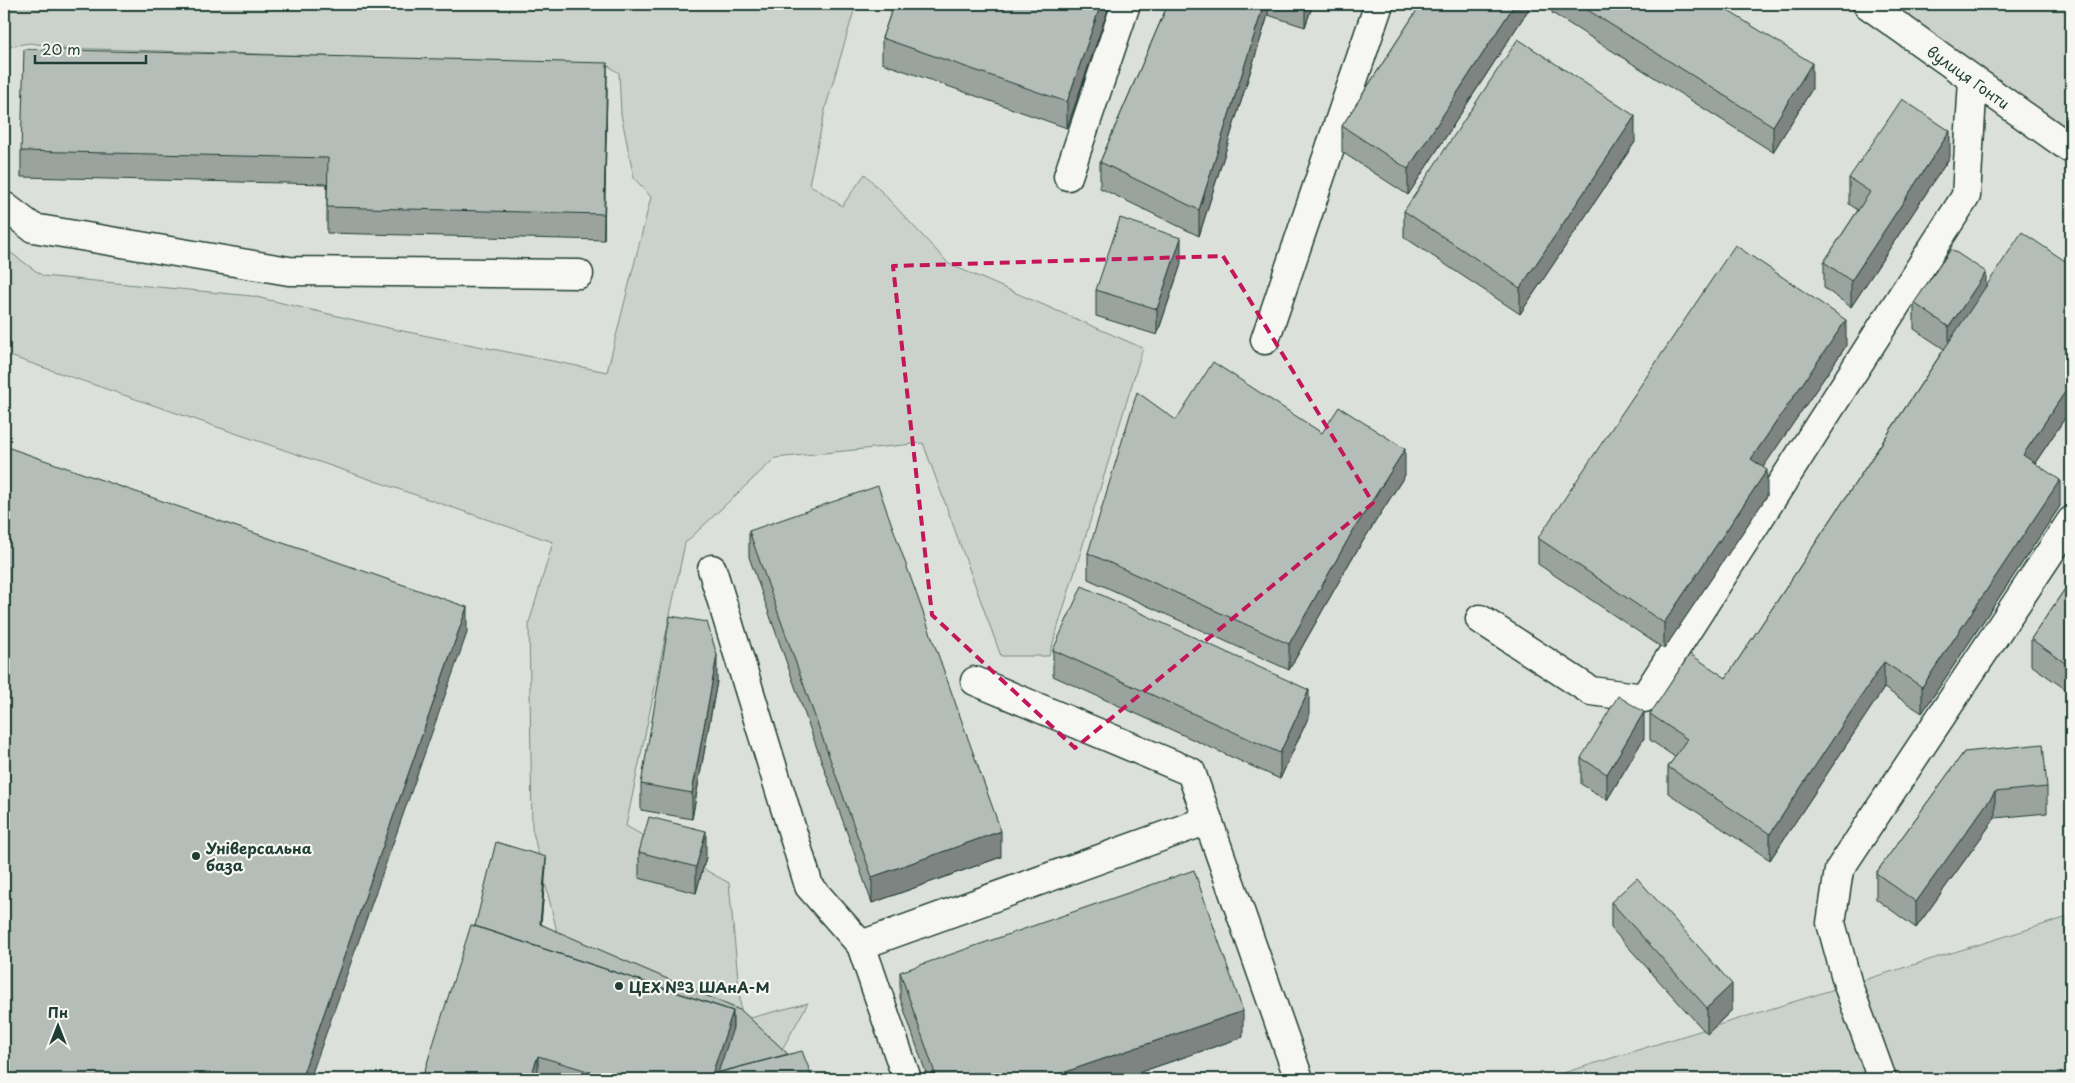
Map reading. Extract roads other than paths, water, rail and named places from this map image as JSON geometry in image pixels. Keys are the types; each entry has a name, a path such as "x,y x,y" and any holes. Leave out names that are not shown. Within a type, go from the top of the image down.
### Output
{"street":[{"path":"1068,176 1126,4"},
{"path":"1265,340 1379,4"},
{"name":"вулиця Гонти","path":"1867,4 2071,149"},
{"path":"1480,619 1591,691 1644,698 1966,196 1973,80"},
{"path":"4,206 33,228 289,271 579,274"},
{"path":"1882,1079 1848,985 1831,923 1838,870 2071,521"},
{"path":"712,570 809,886 862,946 908,1079"},
{"path":"975,681 1191,772 1299,1079"},
{"path":"862,946 1208,820"}],"place":[{"name":"Універсальна база","path":"196,856"},
{"name":"ЦЕХ №3 ШАнА-М","path":"619,986"}]}
